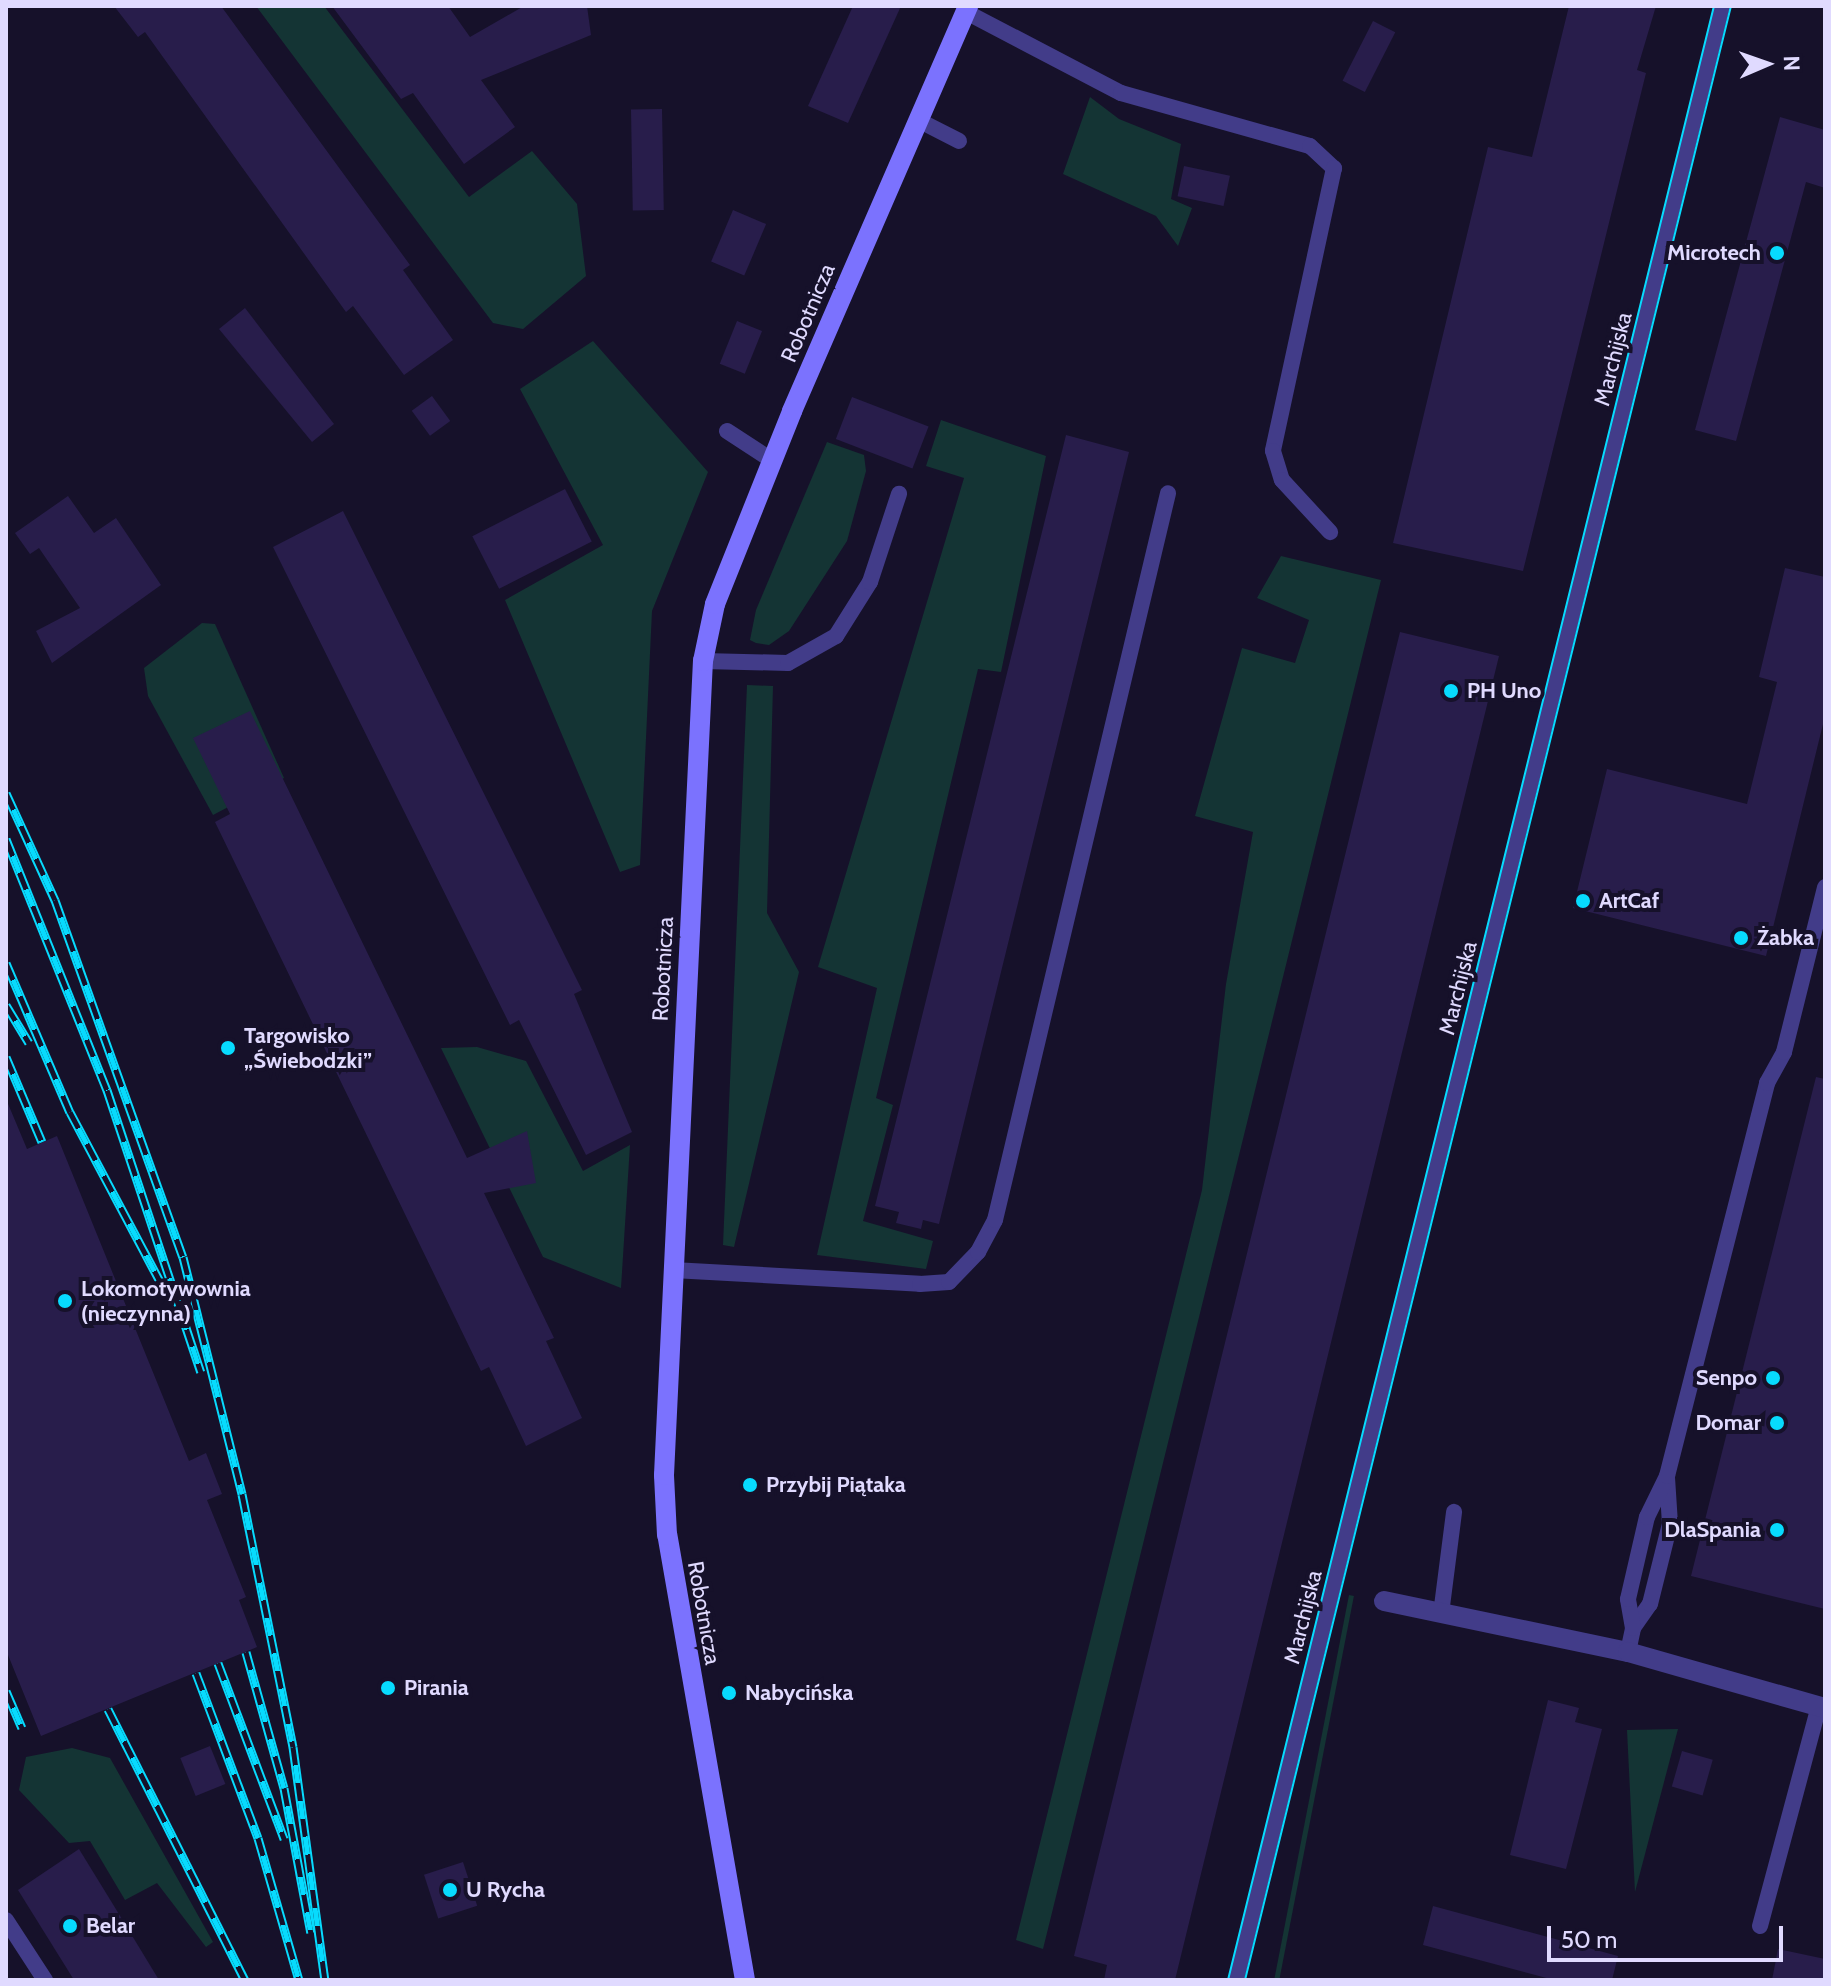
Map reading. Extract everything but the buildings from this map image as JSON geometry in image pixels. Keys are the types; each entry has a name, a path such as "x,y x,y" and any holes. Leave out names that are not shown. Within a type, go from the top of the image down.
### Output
{"street":[{"name":"Robotnicza","path":"745,1980 667,1535 673,1270 703,661 715,604 967,9"},
{"path":"1384,1601 1628,1652 1822,1707"}],"lane":[{"name":"Marchijska","path":"1236,1980 1722,6"},
{"path":"967,9 1121,93 1310,146 1334,168 1273,451 1282,480 1330,532"},
{"path":"918,120 959,141"},
{"path":"727,431 773,461"},
{"path":"673,1270 920,1284 949,1282 978,1252 995,1220 1168,493"},
{"path":"703,661 788,663 836,636 870,582 899,494"},
{"path":"1628,1652 1633,1628 1650,1604 1670,1524 1667,1476 1767,1083 1784,1052 1825,887"},
{"path":"1441,1614 1454,1512"},
{"path":"1760,1926 1822,1707"},
{"path":"6,1920 45,1980"}],"green space":[{"path":"256,6 324,6 469,197 532,151 577,204 586,276 523,329 493,323"},
{"path":"1090,97 1119,119 1181,144 1171,199 1192,208 1178,246 1156,216 1063,174"},
{"path":"593,341 708,472 652,611 640,865 620,872 505,600 603,545 520,389"},
{"path":"941,420 1046,456 1001,672 978,669 876,1098 893,1105 863,1221 933,1241 926,1269 817,1255 877,988 818,967 964,478 926,466"},
{"path":"827,442 864,455 866,471 847,541 789,631 769,645 756,643 750,640 756,610"},
{"path":"1281,556 1381,580 1043,1949 1016,1940 1202,1190 1226,984 1253,832 1195,816 1242,648 1295,663 1309,620 1257,598"},
{"path":"202,623 215,624 284,778 213,815 148,696 144,668"},
{"path":"747,685 773,686 767,913 799,972 734,1247 723,1245"},
{"path":"477,1047 526,1061 583,1171 630,1145 621,1288 543,1257 441,1048"},
{"path":"1349,1595 1354,1596 1279,1980 1274,1980"},
{"path":"1678,1729 1635,1892 1627,1730"},
{"path":"72,1748 110,1758 213,1942 206,1947 157,1883 125,1900 90,1841 69,1843 19,1790 26,1757"}],"tram line":[{"path":"1228,1980 1714,6"},
{"path":"1245,1980 1731,6"}],"railway":[{"path":"6,793 55,900 183,1257 242,1494 293,1747 325,1980"},
{"path":"6,839 107,1090 201,1372"},
{"path":"6,963 70,1112 165,1291"},
{"path":"6,1005 29,1043"},
{"path":"6,1057 42,1142"},
{"path":"246,1652 284,1788 311,1933"},
{"path":"218,1663 284,1839"},
{"path":"196,1673 258,1838 299,1980"},
{"path":"6,1691 22,1728"},
{"path":"108,1709 245,1980"}],"place":[{"name":"Microtech","path":"1777,253"},
{"name":"PH Uno","path":"1451,691"},
{"name":"ArtCaf","path":"1583,901"},
{"name":"Żabka","path":"1741,938"},
{"name":"Targowisko „Świebodzki”","path":"228,1048"},
{"name":"Lokomotywownia (nieczynna)","path":"65,1301"},
{"name":"Senpo","path":"1773,1378"},
{"name":"Domar","path":"1777,1423"},
{"name":"Przybij Piątaka","path":"750,1485"},
{"name":"DlaSpania","path":"1777,1530"},
{"name":"Pirania","path":"388,1688"},
{"name":"Nabycińska","path":"729,1693"},
{"name":"U Rycha","path":"450,1890"},
{"name":"Belar","path":"70,1926"}]}
